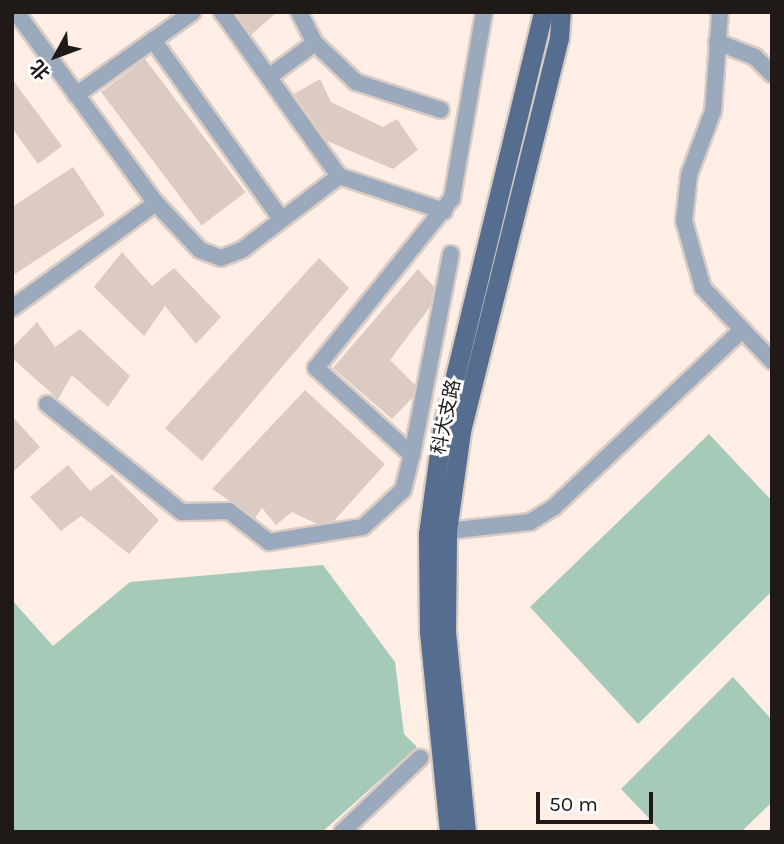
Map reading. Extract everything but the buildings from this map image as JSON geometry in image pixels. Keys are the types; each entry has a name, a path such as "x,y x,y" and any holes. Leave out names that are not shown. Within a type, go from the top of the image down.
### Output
{"main road":[{"name":"科大支路","path":"449,832 429,632 442,430 543,12"},
{"name":"科大支路","path":"466,832 437,532 559,38 561,12"}],"street":[{"path":"16,12 156,203 200,250 221,258 242,250 339,176"},
{"path":"76,95 193,12"},
{"path":"222,12 339,176 444,211"},
{"path":"299,12 315,43 356,82 441,110"},
{"path":"412,455 316,368 452,198 484,12"},
{"path":"720,12 713,111 689,175 684,221 703,288 772,360"},
{"path":"153,40 282,220"},
{"path":"718,42 755,57 772,74"},
{"path":"270,76 315,43"},
{"path":"14,304 156,203"},
{"path":"47,404 182,512 229,511 269,542 363,527 403,490 451,254"},
{"path":"437,532 530,522 554,507 742,330"},
{"path":"342,832 420,758"}],"green space":[{"path":"709,434 772,501 772,591 638,724 530,607"},
{"path":"323,565 395,662 404,734 417,747 322,832 12,832 12,600 53,646 130,582"},
{"path":"733,677 772,720 772,802 741,832 662,832 621,789"}]}
